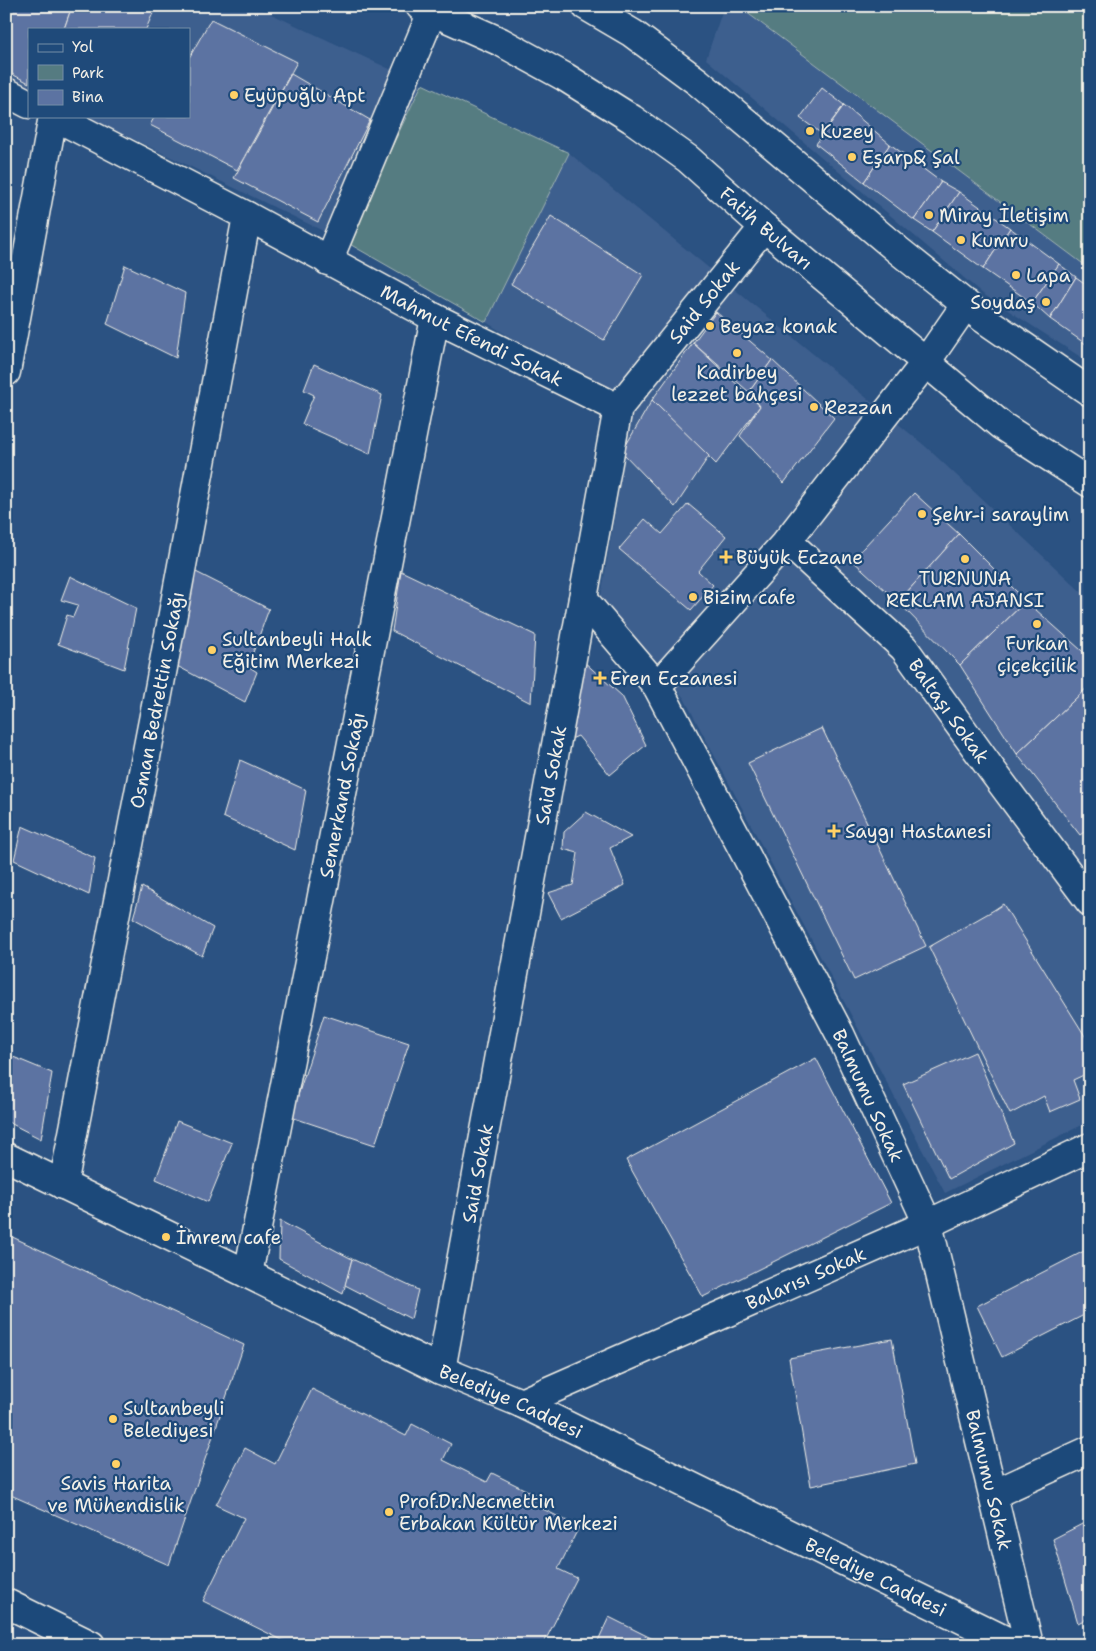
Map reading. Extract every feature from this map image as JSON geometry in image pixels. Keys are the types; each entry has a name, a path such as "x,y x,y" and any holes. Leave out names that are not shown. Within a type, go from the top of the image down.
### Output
{"street":[{"path":"586,6 632,33 698,82 984,319 1090,392"},
{"path":"328,261 426,9"},
{"name":"Fatih Bulvarı","path":"426,9 501,42 565,77 632,119 688,159 764,227 1002,426 1090,483"},
{"path":"6,92 28,103"},
{"path":"6,372 53,118"},
{"name":"Mahmut Efendi Sokak","path":"57,118 247,216 435,318 618,408"},
{"name":"Osman Bedrettin Sokağı","path":"63,1185 158,695 247,216"},
{"name":"Said Sokak","path":"441,1370 618,408 764,227"},
{"path":"657,686 786,541 926,362 966,304"},
{"name":"Semerkand Sokağı","path":"248,1274 435,318"},
{"name":"Baltaşı Sokak","path":"786,541 904,648 1090,902"},
{"name":"Balmumu Sokak","path":"583,599 657,686 840,1034 928,1224 1029,1645"},
{"name":"Balarısı Sokak","path":"521,1403 928,1224 1090,1147"},
{"name":"Belediye Caddesi","path":"6,1158 248,1274 441,1370 521,1403 1015,1645"},
{"path":"994,1494 1090,1450"},
{"path":"6,1603 91,1645"}],"shaded area":[{"path":"6,6 254,6 422,84 346,242 90,118 190,118 190,28 28,28 28,88 6,77"},
{"path":"724,6 738,6 1090,269 1090,363 983,294 706,59"},
{"path":"569,153 925,446 1090,600 1090,1121 945,1193 684,698 601,596 632,413 486,322"}],"green space":[{"path":"738,6 1090,6 1090,269"},
{"path":"422,84 569,153 486,322 346,242"}],"building":[{"path":"6,6 72,6 64,28 28,28 28,82 6,71"},
{"path":"72,6 156,6 146,28 64,28"},
{"name":"Eyüpuğlu Apt","path":"211,19 297,62 237,170 150,125 154,118 190,118 190,56"},
{"path":"291,74 370,120 318,222 234,178"},
{"path":"822,88 844,105 822,134 800,118"},
{"path":"844,105 890,144 864,182 816,144"},
{"path":"890,144 941,182 914,220 864,182"},
{"path":"941,182 959,192 932,232 914,220"},
{"path":"959,192 1010,228 983,269 932,232"},
{"path":"551,216 643,275 604,340 511,284"},
{"path":"1010,228 1059,264 1032,303 983,269"},
{"path":"1059,264 1076,277 1050,319 1032,303"},
{"path":"125,265 185,293 176,358 107,324"},
{"path":"1076,277 1090,287 1090,347 1050,319"},
{"path":"716,312 772,360 749,392 693,343"},
{"path":"693,343 760,406 716,464 652,400"},
{"path":"772,360 834,418 784,483 740,436 760,406 749,392"},
{"path":"314,364 382,395 370,454 302,424 314,395 304,390"},
{"path":"652,400 709,456 675,507 622,452"},
{"path":"914,493 959,534 898,602 852,560"},
{"path":"688,504 726,536 698,571 713,585 691,610 619,549 645,519 662,534"},
{"path":"959,534 1026,601 960,665 898,602"},
{"path":"194,571 269,609 248,666 257,672 245,702 177,666"},
{"path":"401,571 535,635 531,703 392,631"},
{"path":"70,576 136,608 124,669 58,644 67,615 73,617 78,605 61,600"},
{"path":"1026,601 1090,658 1090,685 1017,754 960,665"},
{"path":"582,660 622,696 646,745 610,775 578,736 562,743"},
{"path":"1090,685 1090,828 1080,835 1017,754"},
{"path":"822,728 926,946 854,980 748,763"},
{"path":"240,760 306,790 295,850 223,817"},
{"path":"586,812 631,837 610,848 625,885 561,918 548,893 573,885 578,853 563,849 564,832"},
{"path":"22,826 95,858 89,895 14,860"},
{"path":"142,887 213,928 202,956 133,918"},
{"path":"1003,904 1090,1044 1090,1072 1073,1080 1080,1099 1050,1112 1044,1096 1010,1114 929,947"},
{"path":"324,1015 409,1043 375,1145 291,1117"},
{"path":"975,1052 1014,1143 949,1179 903,1084"},
{"path":"6,1054 52,1073 41,1139 6,1121"},
{"path":"816,1058 891,1203 703,1297 626,1160"},
{"path":"177,1121 232,1143 208,1202 156,1179"},
{"path":"280,1221 352,1259 343,1294 279,1259"},
{"name":"Sultanbeyli Belediyesi","path":"6,1234 244,1345 169,1565 6,1493"},
{"path":"1090,1248 1090,1312 1002,1357 977,1306"},
{"path":"352,1259 418,1290 411,1319 345,1285"},
{"path":"892,1339 915,1464 811,1486 789,1358"},
{"name":"Prof.Dr.Necmettin Erbakan Kültür Merkezi","path":"312,1389 406,1436 412,1424 451,1444 443,1460 487,1482 492,1473 536,1495 533,1504 579,1527 558,1569 577,1578 543,1645 292,1645 203,1601 244,1518 216,1505 245,1448 275,1464"},
{"path":"1090,1520 1090,1617 1078,1623 1053,1539"},
{"path":"609,1617 665,1645 596,1645"},
{"path":"784,1639 794,1645 781,1645"}],"place":[{"name":"Eyüpuğlu Apt","path":"234,95"},
{"name":"Kuzey","path":"810,131"},
{"name":"Eşarp& Şal","path":"852,157"},
{"name":"Miray İletişim","path":"929,215"},
{"name":"Kumru","path":"961,240"},
{"name":"Lapa","path":"1016,275"},
{"name":"Soydaş","path":"1046,302"},
{"name":"Beyaz konak","path":"710,326"},
{"name":"Kadirbey lezzet bahçesi","path":"737,353"},
{"name":"Rezzan","path":"814,407"},
{"name":"Şehr-i saraylim","path":"922,514"},
{"name":"Büyük Eczane","path":"726,557"},
{"name":"TURNUNA REKLAM AJANSI","path":"965,559"},
{"name":"Bizim cafe","path":"693,597"},
{"name":"Furkan çiçekçilik","path":"1037,624"},
{"name":"Sultanbeyli Halk Eğitim Merkezi","path":"212,650"},
{"name":"Eren Eczanesi","path":"600,678"},
{"name":"Saygı Hastanesi","path":"834,831"},
{"name":"İmrem cafe","path":"166,1237"},
{"name":"Sultanbeyli Belediyesi","path":"113,1419"},
{"name":"Savis Harita ve Mühendislik","path":"116,1464"},
{"name":"Prof.Dr.Necmettin Erbakan Kültür Merkezi","path":"389,1512"}]}
